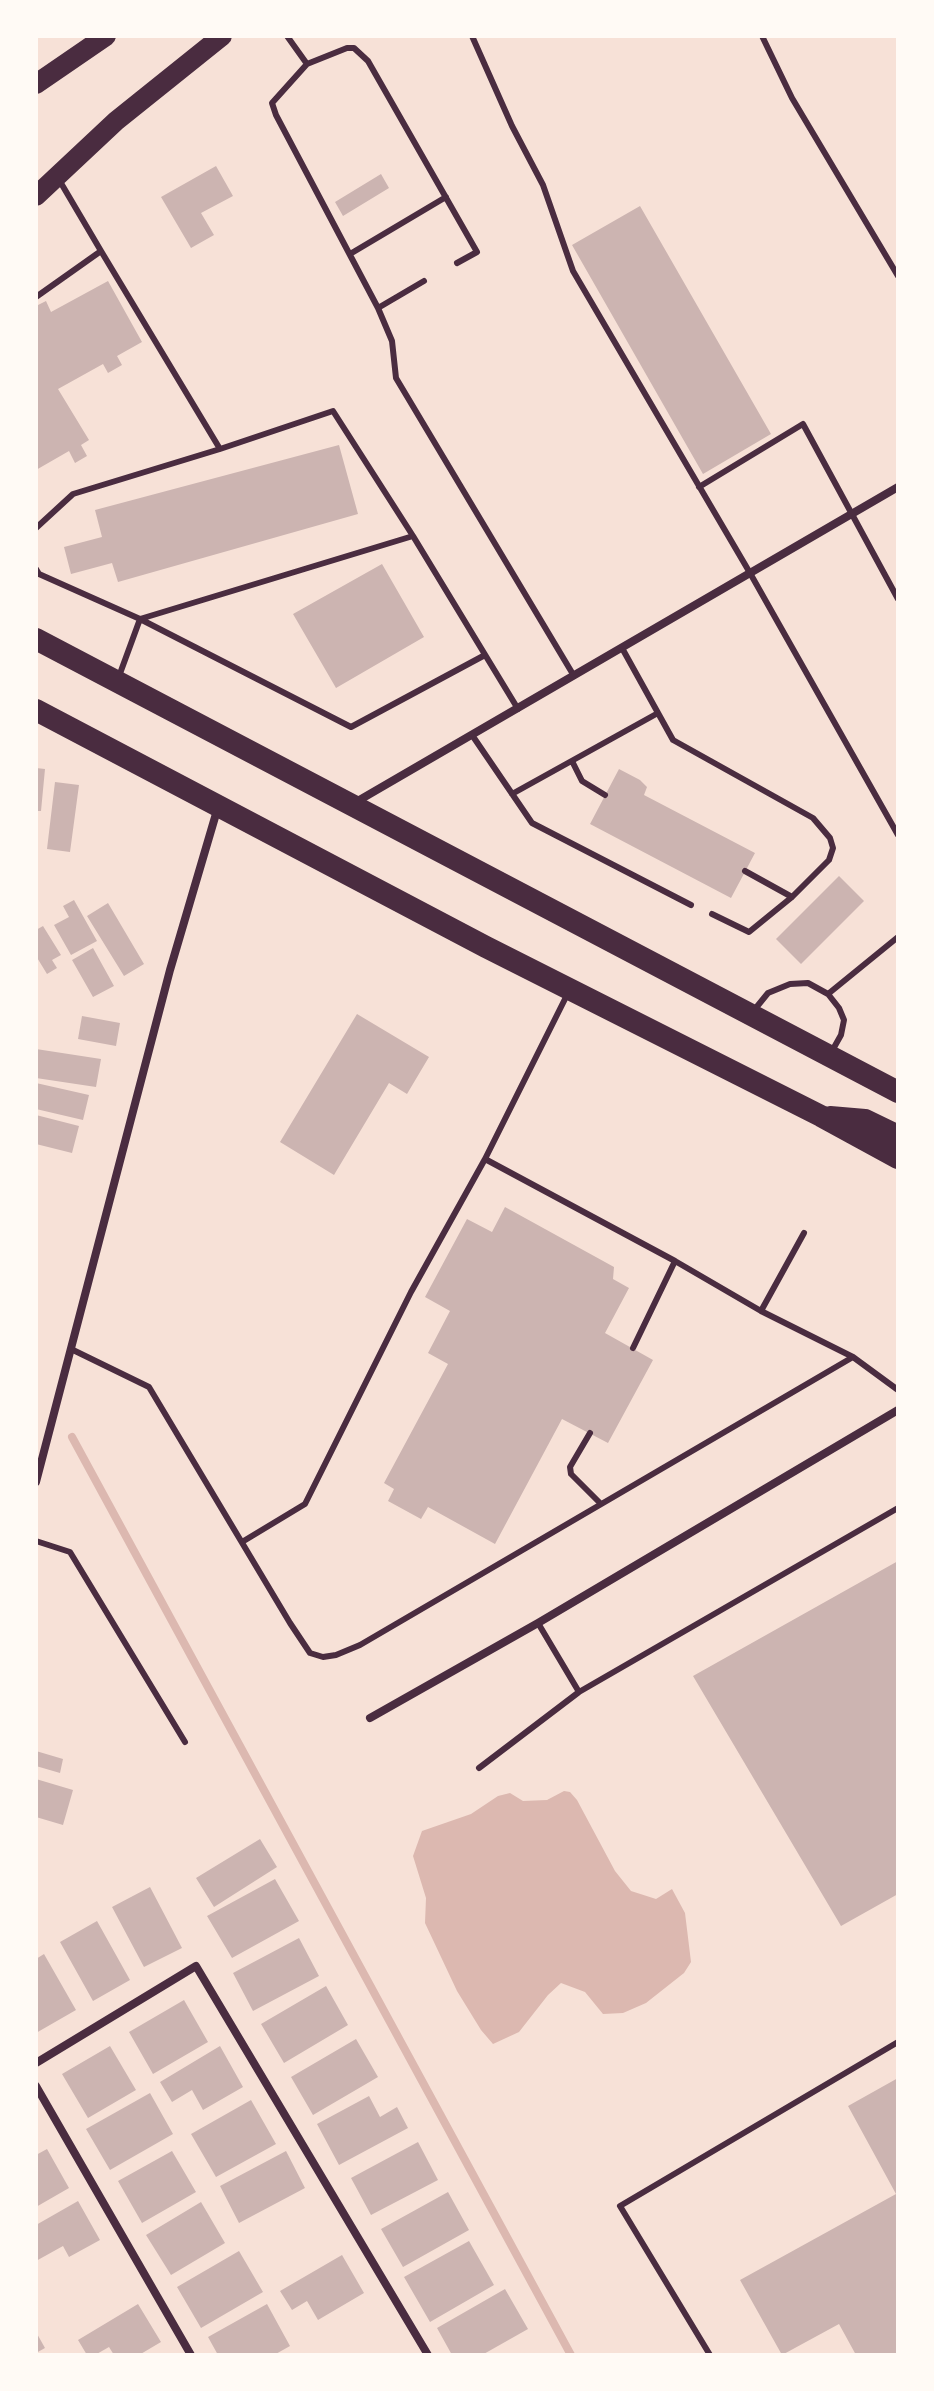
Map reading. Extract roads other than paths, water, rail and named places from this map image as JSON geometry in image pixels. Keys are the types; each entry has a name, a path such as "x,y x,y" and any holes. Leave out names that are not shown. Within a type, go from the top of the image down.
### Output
{"highway":[{"path":"36,639 898,1092"},
{"path":"36,710 898,1158"},
{"path":"821,1116 865,1120 898,1136"}],"main road":[{"path":"36,84 106,36"},
{"path":"36,196 116,121 222,36"}],"street":[{"path":"352,804 898,487"},
{"path":"36,1482 170,970 218,806"},
{"path":"370,1718 538,1623 898,1410"},
{"path":"36,2063 196,1966 428,2355"},
{"path":"36,2086 191,2355"}],"lane":[{"path":"287,36 307,64"},
{"path":"472,36 512,126 543,185 573,271 750,573 898,835"},
{"path":"762,36 792,98 898,276"},
{"path":"457,263 477,252 368,61 361,52 347,48 307,64 272,103 276,115 378,308 392,341 396,378 574,676"},
{"path":"57,176 220,449"},
{"path":"350,254 446,197"},
{"path":"36,297 101,251"},
{"path":"378,308 424,281"},
{"path":"36,528 73,494 333,411 518,709"},
{"path":"699,487 803,424 898,599"},
{"path":"140,619 413,536"},
{"path":"36,569 39,574 140,619 351,727 485,655"},
{"path":"117,682 140,619"},
{"path":"622,648 673,740 813,818 830,838 833,848 829,860 792,897 749,932 712,914"},
{"path":"512,794 658,713"},
{"path":"472,735 532,823 691,905"},
{"path":"572,761 582,781 605,795"},
{"path":"745,871 792,897"},
{"path":"828,994 898,937"},
{"path":"751,1014 768,993 790,984 808,983 828,994 844,1020 841,1035 829,1055"},
{"path":"242,1542 305,1504 411,1292 485,1159 552,1020 570,990"},
{"path":"485,1159 761,1311 853,1357 898,1390"},
{"path":"761,1311 804,1233"},
{"path":"633,1348 675,1261"},
{"path":"71,1349 149,1387 310,1653 323,1657 360,1645 853,1357"},
{"path":"590,1433 570,1467 571,1474 601,1504"},
{"path":"479,1768 579,1692 898,1508"},
{"path":"36,1541 70,1552 185,1742"},
{"path":"538,1623 579,1692"},
{"path":"710,2355 620,2206 898,2042"}],"waterway":[{"path":"72,1437 571,2355"}]}
